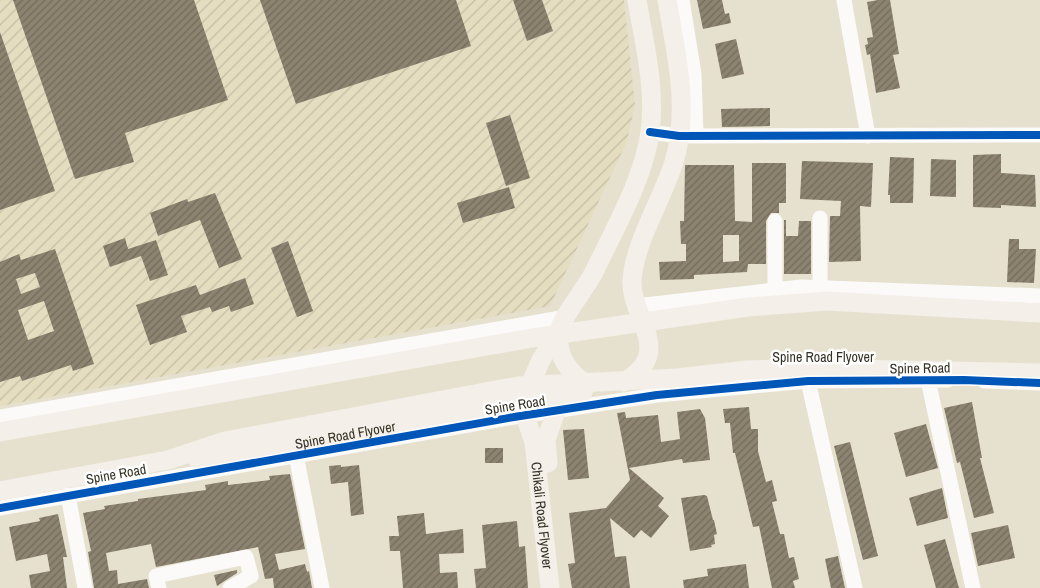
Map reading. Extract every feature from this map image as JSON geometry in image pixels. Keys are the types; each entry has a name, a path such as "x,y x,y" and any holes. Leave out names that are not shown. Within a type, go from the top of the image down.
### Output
{"main road":[{"path":"539,588 518,411 541,360 594,273 620,216 646,151 650,132 651,84 637,0"},
{"path":"636,373 646,359 649,343 646,327 632,292 634,269 674,161 687,136 667,0"},
{"path":"0,432 532,338 765,305 827,301 1040,313"},
{"path":"562,324 562,357 570,371 583,382 607,387"},
{"name":"Spine Road Flyover","path":"168,460 229,456 518,411 560,403 623,382 636,373 745,358 804,355 1040,362"},
{"name":"Spine Road","path":"0,490 168,460 225,441 518,386 807,375 1040,374"},
{"path":"560,403 546,440 562,588"},
{"name":"Chikali Road Flyover","path":"534,442 540,422 554,404 560,403"},
{"name":"Chikali Road Flyover","path":"518,411 534,442 550,588"}],"street":[{"path":"682,0 694,74 687,136"},
{"path":"844,0 868,136"},
{"path":"650,132 687,136 1040,135"},
{"path":"820,218 820,287"},
{"path":"775,221 775,290"},
{"path":"636,306 775,290 820,287 1040,296"},
{"path":"0,417 562,324"},
{"path":"807,375 855,588"},
{"name":"Spine Road","path":"560,403 657,395 807,375 1040,384"},
{"path":"928,380 973,588"},
{"name":"Spine Road","path":"0,508 296,455 518,411"},
{"path":"296,455 322,588"},
{"path":"68,495 85,588"},
{"path":"159,588 156,576 246,557 251,576 230,588"}],"shaded area":[{"path":"0,0 624,0 635,105 627,141 550,306 0,406"}],"building":[{"path":"13,0 194,0 228,100 125,133 134,162 75,179"},
{"path":"260,0 456,0 471,46 296,104"},
{"path":"513,0 542,0 553,31 527,41"},
{"path":"697,0 722,0 725,14 729,13 731,23 703,29"},
{"path":"890,0 899,54 893,55 900,88 876,93 870,54 867,55 865,45 868,44 867,38 873,37 867,2"},
{"path":"0,32 55,191 0,210"},
{"path":"736,39 744,74 722,79 715,44"},
{"path":"770,108 770,126 722,127 721,109"},
{"path":"510,115 530,178 506,186 486,123"},
{"path":"1001,154 1001,173 1035,175 1036,207 1001,205 1001,208 973,207 973,155"},
{"path":"890,157 914,158 913,203 890,203 890,195 888,195"},
{"path":"931,159 956,160 956,197 930,196"},
{"path":"802,161 873,163 871,207 860,206 861,261 829,262 830,216 840,216 841,201 800,199"},
{"path":"752,163 786,163 786,203 779,203 779,213 771,213 766,221 766,264 748,264 747,272 694,275 694,279 660,280 659,262 686,261 686,244 681,244 680,221 684,221 685,165 734,165 735,221 752,222","holes":["723,235 739,235 739,261 723,262"]},
{"path":"509,187 515,208 463,223 457,203"},
{"path":"215,193 242,259 219,268 200,220 158,236 150,213 187,199 188,202"},
{"path":"784,220 786,220 786,236 798,236 799,221 811,221 811,274 784,274"},
{"path":"125,238 128,249 156,240 168,275 150,281 141,256 110,267 103,246"},
{"path":"1009,239 1019,239 1019,249 1036,249 1034,283 1007,282"},
{"path":"288,241 313,311 297,317 271,248"},
{"path":"55,249 94,364 73,371 71,365 22,381 20,376 0,382 0,262 19,254 21,260","holes":["35,273 40,287 21,294 16,279","44,301 54,331 28,340 18,310"]},
{"path":"245,278 254,304 231,312 229,306 212,312 210,307 181,316 187,332 150,345 136,305 196,285 200,295"},
{"path":"972,402 982,458 980,458 994,513 974,518 960,462 957,463 944,408"},
{"path":"749,407 751,429 758,429 758,451 766,482 772,480 777,501 772,502 780,534 784,534 789,558 794,557 799,579 793,581 795,588 772,588 759,526 753,527 735,453 733,453 730,423 725,423 723,409"},
{"path":"700,409 705,418 710,460 683,463 682,459 629,468 664,498 658,506 669,516 651,538 641,530 634,538 610,518 615,557 626,556 630,588 572,588 568,564 575,563 569,513 606,508 630,480 617,413 625,412 626,418 658,415 661,442 680,439 677,412"},
{"path":"926,424 938,468 906,477 894,433"},
{"path":"584,429 589,478 568,480 563,430"},
{"path":"850,442 878,556 863,560 834,446"},
{"path":"485,448 503,448 503,463 485,463"},
{"path":"341,465 341,467 359,465 364,514 351,516 348,482 331,484 329,466"},
{"path":"290,474 305,549 275,554 279,570 305,564 307,572 309,571 312,588 274,588 273,578 265,579 258,547 156,567 151,544 106,553 109,571 117,570 118,584 147,579 149,588 94,588 88,552 91,551 83,513 105,509 104,506 138,501 138,499 206,490 205,485 228,481 228,485 270,480 269,476"},
{"path":"942,488 948,518 917,526 909,498"},
{"path":"707,496 714,520 717,534 714,535 715,544 711,545 712,547 690,551 681,498"},
{"path":"424,513 426,534 463,529 464,553 439,554 440,573 457,572 458,588 403,588 400,551 390,551 389,536 399,536 397,516"},
{"path":"58,514 67,557 63,557 67,588 31,588 29,575 50,571 47,554 16,561 9,527 40,521 39,518"},
{"path":"517,521 519,547 525,546 528,588 476,588 474,569 486,568 482,525"},
{"path":"1008,525 1015,558 978,566 971,533"},
{"path":"945,539 959,588 936,588 924,545"},
{"path":"838,556 845,588 831,588 825,559"},
{"path":"746,564 749,588 684,588 683,580 708,576 707,569"},
{"path":"237,570 237,573 217,586 214,575"}],"cycle path":[{"path":"650,132 679,136 1040,135"},
{"path":"0,508 514,417 657,395 808,381 964,380 1040,383"}]}
